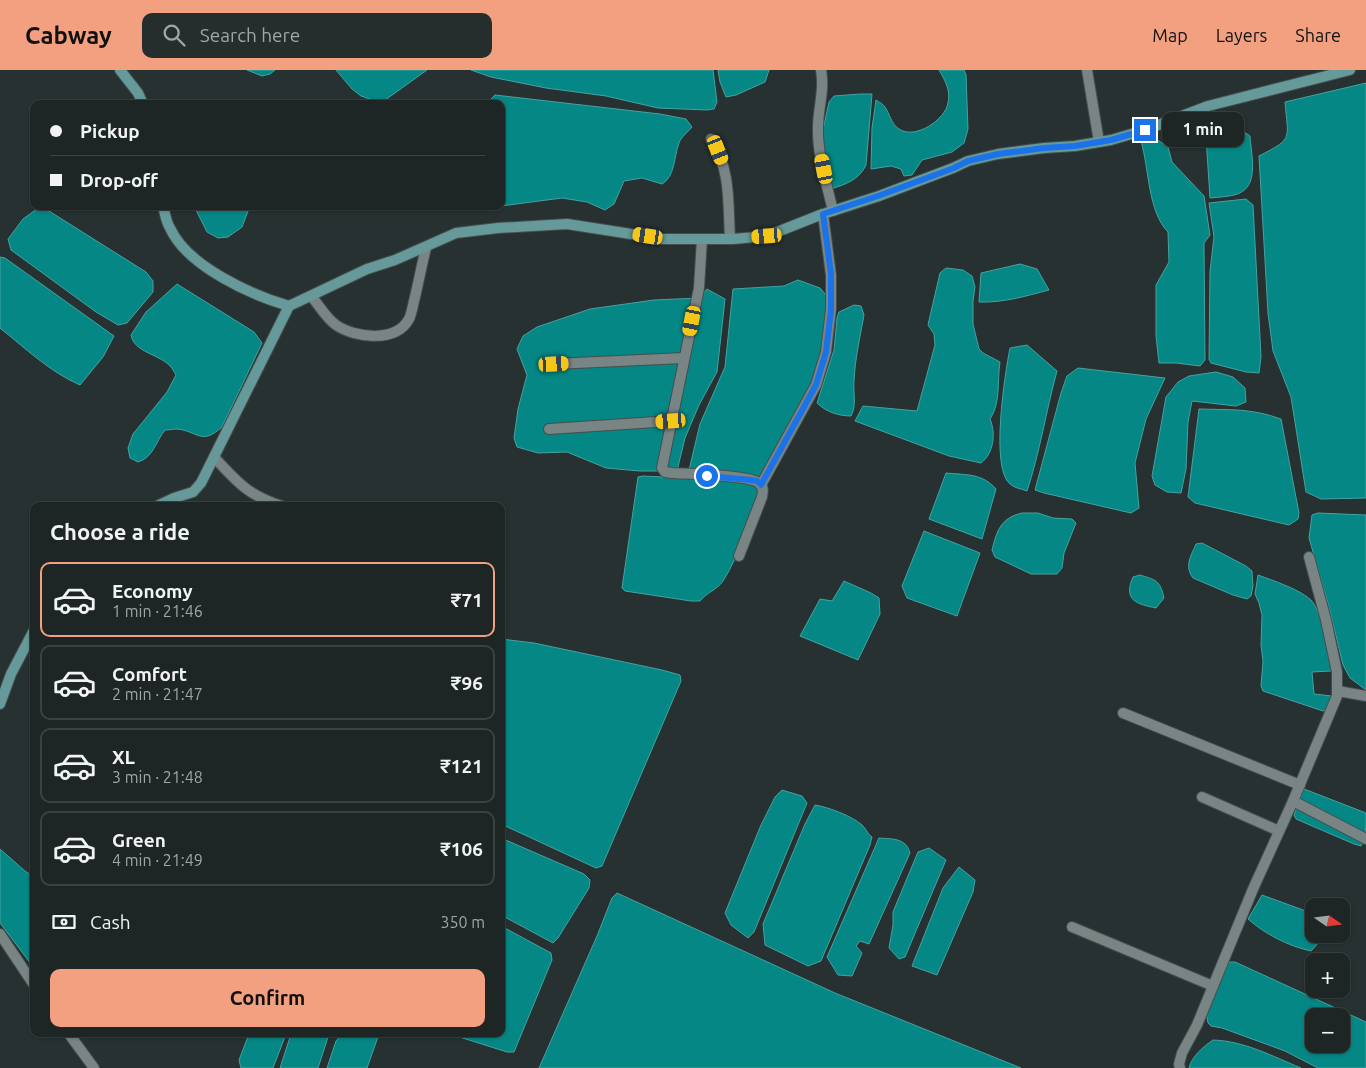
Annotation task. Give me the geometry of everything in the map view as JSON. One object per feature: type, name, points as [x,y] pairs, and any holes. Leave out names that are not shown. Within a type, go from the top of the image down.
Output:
[{"type":"main road","points":[[120,70],[141,100]]},
{"type":"main road","points":[[166,502],[193,492],[201,483],[289,306],[367,269],[426,248],[456,234],[498,228],[567,224],[663,239],[730,239],[767,236],[823,214],[954,168],[968,161],[1007,153],[1099,142],[1145,130],[1208,106],[1350,70]]},
{"type":"main road","points":[[164,210],[170,229],[185,250],[201,264],[218,276],[259,295],[289,306]]},
{"type":"main road","points":[[0,704],[11,674],[30,638]]},
{"type":"street","points":[[821,70],[823,92],[818,140],[833,211]]},
{"type":"street","points":[[1087,70],[1099,142]]},
{"type":"street","points":[[711,139],[724,164],[730,239]]},
{"type":"street","points":[[761,485],[816,385],[826,352],[831,310],[831,274],[823,214]]},
{"type":"street","points":[[702,239],[698,288],[662,468],[665,472],[742,478],[757,481],[761,485],[763,490],[762,497],[739,556]]},
{"type":"street","points":[[311,296],[334,324],[352,334],[365,336],[388,335],[400,328],[410,318],[426,248]]},
{"type":"street","points":[[554,364],[684,358]]},
{"type":"street","points":[[550,429],[671,421]]},
{"type":"street","points":[[214,457],[240,485],[250,493],[268,502]]},
{"type":"street","points":[[1180,1068],[1179,1064],[1182,1053],[1197,1024],[1337,696],[1337,672],[1326,620],[1309,557]]},
{"type":"street","points":[[1338,691],[1366,696]]},
{"type":"street","points":[[1124,713],[1300,785]]},
{"type":"street","points":[[1202,796],[1279,831]]},
{"type":"street","points":[[1293,801],[1366,839]]},
{"type":"street","points":[[1072,927],[1213,986]]},
{"type":"street","points":[[0,934],[30,979]]},
{"type":"street","points":[[71,1037],[94,1068]]},
{"type":"water","points":[[247,70],[275,70],[270,74],[262,76]]},
{"type":"water","points":[[336,70],[427,70],[385,100],[372,100],[361,96],[352,89]]},
{"type":"water","points":[[471,70],[713,70],[717,102],[714,109],[707,110],[658,108],[606,96],[546,88],[491,77]]},
{"type":"water","points":[[718,70],[769,70],[765,82],[736,95],[726,97]]},
{"type":"water","points":[[939,70],[964,70],[966,75],[968,129],[964,143],[952,152],[922,160],[912,175],[904,176],[901,169],[891,166],[871,169],[872,128],[876,100],[884,106],[899,129],[906,132],[921,130],[941,116],[948,103],[948,90]]},
{"type":"water","points":[[1366,83],[1366,498],[1321,499],[1306,492],[1291,397],[1273,351],[1268,313],[1259,156],[1278,145],[1286,136],[1285,102]]},
{"type":"water","points":[[872,94],[866,165],[856,178],[831,189],[824,156],[822,134],[829,102],[834,96]]},
{"type":"water","points":[[495,95],[660,114],[686,119],[692,127],[680,141],[672,171],[666,181],[662,184],[642,178],[624,181],[614,204],[605,210],[587,202],[562,198],[505,205],[505,100],[490,100]]},
{"type":"water","points":[[1244,132],[1250,136],[1252,161],[1251,179],[1248,186],[1242,192],[1234,195],[1210,198],[1206,137],[1220,133]]},
{"type":"water","points":[[1150,135],[1168,147],[1172,162],[1204,196],[1210,235],[1204,243],[1205,360],[1200,366],[1159,363],[1156,336],[1156,285],[1169,262],[1168,232],[1156,213],[1141,141]]},
{"type":"water","points":[[1246,199],[1253,205],[1261,357],[1259,373],[1246,372],[1211,363],[1209,359],[1210,271],[1214,237],[1209,203]]},
{"type":"water","points":[[35,210],[47,210],[146,272],[153,281],[153,292],[127,323],[118,325],[96,312],[11,250],[8,239],[23,219]]},
{"type":"water","points":[[196,210],[248,210],[242,227],[228,237],[218,238],[207,232]]},
{"type":"water","points":[[0,257],[5,258],[114,336],[103,357],[80,385],[48,367],[0,328]]},
{"type":"water","points":[[1020,264],[1037,269],[1049,290],[1006,300],[979,302],[981,273]]},
{"type":"water","points":[[946,268],[963,270],[972,276],[975,287],[973,324],[979,349],[1000,362],[996,406],[990,419],[993,430],[993,442],[989,454],[981,463],[949,456],[855,421],[863,406],[917,411],[935,345],[934,334],[928,325],[940,273]]},
{"type":"water","points":[[798,280],[820,288],[829,299],[817,381],[761,479],[689,470],[700,424],[725,367],[733,289],[784,286]]},
{"type":"water","points":[[177,284],[254,332],[262,343],[222,427],[215,433],[204,437],[184,430],[165,430],[151,453],[138,462],[130,458],[128,448],[133,434],[167,392],[176,375],[164,361],[141,349],[133,341],[131,335],[146,312]]},
{"type":"water","points":[[707,289],[725,299],[717,372],[699,405],[685,438],[677,471],[640,471],[606,468],[567,452],[538,453],[517,447],[514,438],[518,409],[527,375],[517,349],[523,336],[537,327],[590,309],[654,300],[699,298]]},
{"type":"water","points":[[854,305],[861,306],[864,315],[855,364],[854,408],[851,416],[846,416],[829,411],[817,403],[834,350],[839,312]]},
{"type":"water","points":[[1027,345],[1057,371],[1027,491],[1010,484],[1004,475],[1000,441],[1005,378],[1010,348]]},
{"type":"water","points":[[1078,368],[1165,378],[1146,419],[1135,463],[1139,508],[1131,513],[1035,490],[1061,393],[1067,376]]},
{"type":"water","points":[[1216,372],[1233,377],[1245,388],[1246,402],[1236,406],[1192,401],[1188,422],[1186,469],[1181,493],[1167,492],[1155,485],[1152,476],[1166,397],[1178,382],[1189,376]]},
{"type":"water","points":[[1199,409],[1250,411],[1281,419],[1299,513],[1298,519],[1289,525],[1195,503],[1188,497]]},
{"type":"water","points":[[946,473],[979,477],[996,489],[982,539],[929,519]]},
{"type":"water","points":[[638,477],[745,481],[760,488],[740,547],[729,570],[721,584],[700,601],[625,591],[622,588]]},
{"type":"water","points":[[1022,513],[1038,513],[1053,518],[1072,519],[1076,523],[1064,553],[1062,568],[1057,574],[1031,574],[995,557],[992,550],[1001,526],[1009,518]]},
{"type":"water","points":[[1318,513],[1366,515],[1366,690],[1350,678],[1343,665],[1309,538],[1312,515]]},
{"type":"water","points":[[924,531],[980,553],[957,616],[907,598],[902,586]]},
{"type":"water","points":[[1202,543],[1252,571],[1253,586],[1251,596],[1247,599],[1233,595],[1193,578],[1189,569],[1190,557],[1196,544]]},
{"type":"water","points":[[1140,575],[1154,580],[1161,588],[1164,598],[1156,608],[1143,605],[1133,600],[1131,596],[1130,585],[1133,577]]},
{"type":"water","points":[[1258,575],[1300,592],[1311,600],[1315,606],[1325,634],[1331,671],[1312,672],[1314,694],[1332,696],[1329,709],[1323,711],[1263,691],[1261,686],[1263,661],[1261,645],[1262,615],[1255,594]]},
{"type":"water","points":[[844,581],[879,598],[880,614],[858,660],[800,636],[820,599],[832,601]]},
{"type":"water","points":[[505,639],[534,643],[680,675],[681,681],[602,866],[596,868],[505,826]]},
{"type":"water","points":[[1304,789],[1366,813],[1365,835],[1361,846],[1296,819],[1294,815]]},
{"type":"water","points":[[782,790],[802,796],[807,803],[754,932],[748,938],[731,925],[725,913],[761,825],[775,797]]},
{"type":"water","points":[[815,805],[852,818],[863,826],[872,837],[821,961],[808,966],[765,945],[763,924],[805,824]]},
{"type":"water","points":[[879,838],[898,840],[905,844],[910,853],[869,944],[860,941],[856,946],[862,953],[852,976],[838,975],[827,957]]},
{"type":"water","points":[[505,840],[584,874],[590,880],[589,888],[553,943],[505,917]]},
{"type":"water","points":[[929,848],[946,860],[905,957],[899,959],[889,948],[893,912],[918,852]]},
{"type":"water","points":[[0,849],[30,874],[30,963],[0,923]]},
{"type":"water","points":[[959,867],[975,880],[973,892],[937,975],[912,966],[943,888]]},
{"type":"water","points":[[617,893],[835,993],[1021,1068],[539,1068],[612,898]]},
{"type":"water","points":[[1262,895],[1305,911],[1305,943],[1318,943],[1311,951],[1294,946],[1277,939],[1248,919]]},
{"type":"water","points":[[505,928],[551,953],[552,960],[514,1052],[507,1052],[460,1037],[505,1037]]},
{"type":"water","points":[[1229,962],[1235,962],[1305,994],[1305,998],[1314,998],[1335,1008],[1305,1008],[1305,1053],[1350,1053],[1350,1015],[1366,1022],[1366,1068],[1318,1068],[1285,1051],[1222,1028],[1211,1026],[1208,1023],[1206,1012]]},
{"type":"water","points":[[248,1037],[285,1037],[273,1068],[241,1068],[239,1060]]},
{"type":"water","points":[[290,1037],[328,1037],[318,1068],[280,1068]]},
{"type":"water","points":[[339,1037],[378,1037],[367,1068],[327,1068],[336,1041]]},
{"type":"water","points":[[1213,1040],[1247,1046],[1301,1068],[1189,1068],[1195,1056]]},
{"type":"route","points":[[707,476],[742,478],[757,481],[761,485],[820,376],[826,352],[831,310],[831,274],[823,214],[878,196],[968,161],[998,154],[1075,146],[1111,140],[1145,130]]}]
